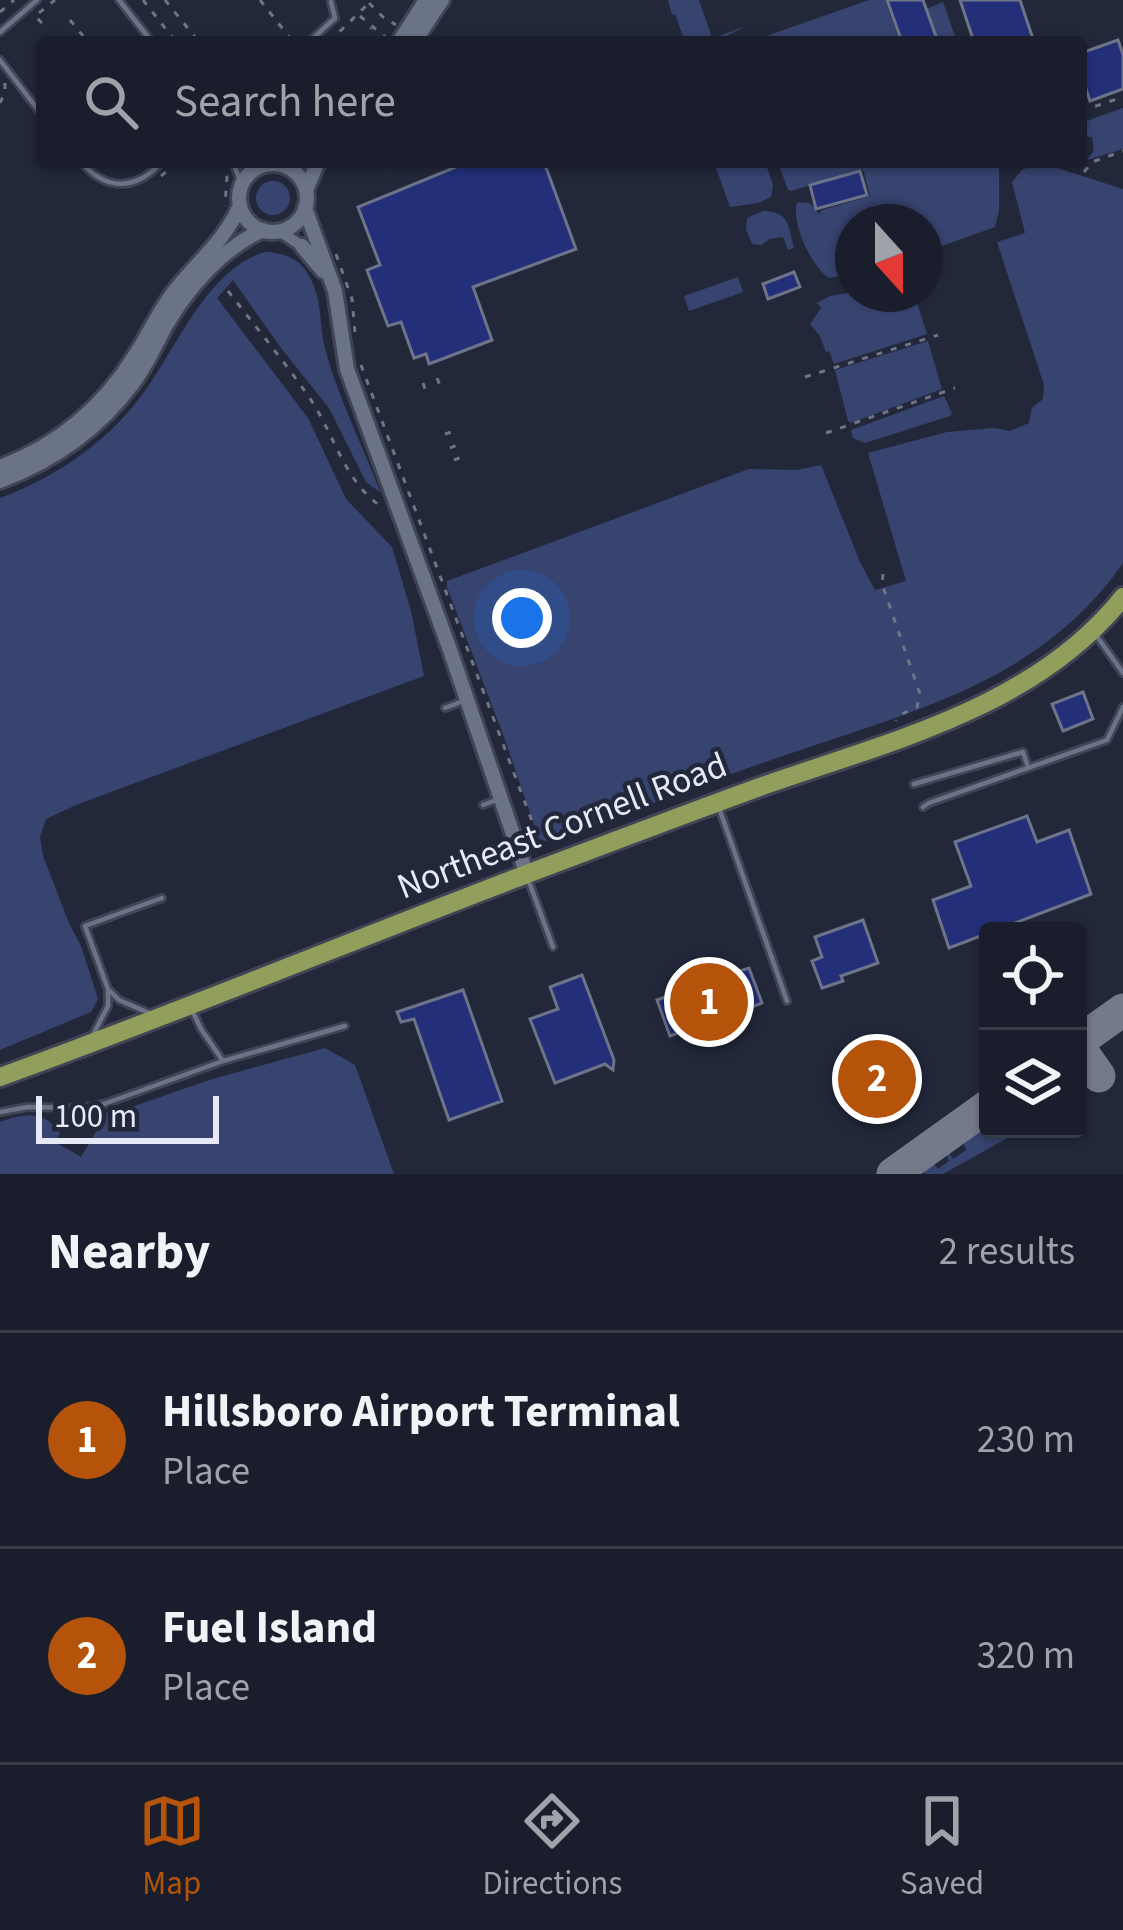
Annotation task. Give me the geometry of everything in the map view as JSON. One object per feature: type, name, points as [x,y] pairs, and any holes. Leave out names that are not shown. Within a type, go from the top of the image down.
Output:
[{"type":"highway","name":"Northeast Cornell Road","points":[[0,1077],[527,874],[966,713],[1039,674],[1093,630],[1123,597]]},
{"type":"street","points":[[396,36],[426,0]]},
{"type":"street","points":[[417,36],[442,0]]},
{"type":"street","points":[[0,467],[46,446],[103,398],[134,358],[169,299],[228,230],[242,186],[250,172],[261,168]]},
{"type":"street","points":[[285,168],[296,174],[306,190]]},
{"type":"street","points":[[315,168],[305,208],[338,305],[346,369],[527,874]]},
{"type":"street","points":[[232,207],[249,221],[302,246],[330,280]]},
{"type":"street","points":[[0,481],[51,458],[100,420],[135,381],[190,290],[239,243],[295,224],[305,208]]},
{"type":"lane","points":[[0,32],[38,0]]},
{"type":"lane","points":[[119,0],[147,36]]},
{"type":"lane","points":[[316,36],[335,18],[332,2]]},
{"type":"lane","points":[[0,60],[36,107]]},
{"type":"lane","points":[[87,168],[116,184],[143,180],[156,168]]},
{"type":"lane","points":[[235,168],[242,186]]},
{"type":"lane","points":[[1093,630],[1123,673]]},
{"type":"lane","points":[[446,708],[466,700]]},
{"type":"lane","points":[[923,807],[1107,740],[1123,707]]},
{"type":"lane","points":[[914,784],[1022,752],[1028,767]]},
{"type":"lane","points":[[483,805],[499,799]]},
{"type":"lane","points":[[717,803],[787,1001]]},
{"type":"lane","points":[[527,874],[553,947]]},
{"type":"lane","points":[[87,1046],[104,1016],[108,989],[85,926],[162,898]]},
{"type":"lane","points":[[108,989],[130,1006],[161,1018]]},
{"type":"lane","points":[[191,1007],[223,1061]]},
{"type":"lane","points":[[0,1112],[94,1107],[223,1061],[345,1026]]},
{"type":"path","points":[[0,12],[14,0]]},
{"type":"path","points":[[42,23],[35,16],[55,0],[61,8]]},
{"type":"path","points":[[143,0],[171,36]]},
{"type":"path","points":[[148,6],[155,0]]},
{"type":"path","points":[[166,0],[194,36]]},
{"type":"path","points":[[260,0],[288,36]]},
{"type":"path","points":[[335,36],[369,2],[396,36]]},
{"type":"path","points":[[358,14],[396,36]]},
{"type":"path","points":[[70,20],[83,36]]},
{"type":"path","points":[[366,36],[372,26]]},
{"type":"path","points":[[0,103],[5,79]]},
{"type":"path","points":[[1087,109],[1123,97]]},
{"type":"path","points":[[1084,172],[1092,162],[1123,152]]},
{"type":"path","points":[[223,168],[232,207]]},
{"type":"path","points":[[228,291],[310,398],[363,491],[376,504],[400,515]]},
{"type":"path","points":[[805,377],[938,334]]},
{"type":"path","points":[[437,378],[440,388]]},
{"type":"path","points":[[423,383],[428,394]]},
{"type":"path","points":[[826,433],[955,388]]},
{"type":"path","points":[[381,421],[539,840]]},
{"type":"path","points":[[445,434],[455,431]]},
{"type":"path","points":[[450,448],[459,444]]},
{"type":"path","points":[[454,460],[464,457]]},
{"type":"path","points":[[883,574],[882,584],[920,694],[916,707],[896,721]]},
{"type":"shaded area","points":[[668,0],[699,0],[711,36],[683,36]]},
{"type":"shaded area","points":[[869,0],[885,0],[898,36],[766,36]]},
{"type":"shaded area","points":[[943,2],[955,36],[936,36],[926,9]]},
{"type":"shaded area","points":[[1123,108],[1123,149],[1087,160],[1094,150],[1092,137],[1087,137],[1087,121]]},
{"type":"shaded area","points":[[716,168],[767,168],[771,197],[730,207]]},
{"type":"shaded area","points":[[780,168],[999,168],[995,227],[943,246],[943,204],[843,204],[870,196],[863,169],[791,191]]},
{"type":"shaded area","points":[[1057,168],[1123,189],[1123,563],[1090,604],[1053,637],[972,687],[571,835],[539,839],[447,581],[749,469],[797,470],[821,465],[875,590],[906,581],[868,453],[947,432],[1010,431],[1029,423],[1032,408],[1043,399],[1044,385],[997,242],[1025,233],[1012,182],[1023,169]]},
{"type":"shaded area","points":[[273,181],[285,186],[290,198],[285,210],[273,215],[261,210],[256,198],[261,186]]},
{"type":"shaded area","points":[[797,202],[810,203],[819,214],[835,206],[835,277],[829,278],[804,243]]},
{"type":"shaded area","points":[[763,211],[783,217],[794,248],[788,250],[783,237],[752,244],[747,218]]},
{"type":"shaded area","points":[[265,252],[293,259],[312,281],[331,369],[381,493],[366,482],[329,408],[233,280],[217,298],[308,418],[346,499],[392,547],[424,676],[46,819],[40,837],[43,856],[98,999],[91,1012],[0,1050],[0,498],[57,471],[106,434],[149,385],[207,296],[243,262]]},
{"type":"shaded area","points":[[738,277],[743,292],[689,311],[684,296]]},
{"type":"shaded area","points":[[835,295],[835,312],[920,312],[927,334],[834,364],[810,324],[821,308],[817,303]]},
{"type":"shaded area","points":[[928,341],[942,389],[848,421],[835,370]]},
{"type":"shaded area","points":[[944,396],[950,416],[865,443],[853,438],[851,430]]},
{"type":"shaded area","points":[[325,1048],[355,1065],[394,1174],[0,1174],[0,1122],[26,1115],[41,1117],[60,1133],[55,1142],[81,1157],[96,1132],[76,1119],[126,1109]]},
{"type":"shaded area","points":[[979,1130],[979,1138],[1008,1138],[943,1174],[925,1174],[923,1170],[933,1163],[938,1169],[949,1161],[949,1152],[953,1159],[966,1150],[963,1142]]},
{"type":"building","points":[[887,0],[923,0],[936,36],[900,36]]},
{"type":"building","points":[[960,0],[1020,0],[1032,36],[972,36]]},
{"type":"building","points":[[1118,40],[1123,89],[1090,101],[1087,51]]},
{"type":"building","points":[[453,168],[546,168],[576,249],[473,287],[492,340],[429,364],[426,354],[414,358],[401,322],[388,326],[367,270],[380,265],[358,207]]},
{"type":"building","points":[[860,171],[867,195],[816,209],[810,185]]},
{"type":"building","points":[[794,272],[800,287],[768,299],[763,284]]},
{"type":"building","points":[[1083,692],[1093,719],[1063,731],[1052,704]]},
{"type":"building","points":[[1027,816],[1037,842],[1069,830],[1091,894],[1017,922],[979,922],[979,937],[949,948],[933,900],[971,886],[955,842]]},
{"type":"building","points":[[863,920],[878,963],[822,988],[812,961],[822,957],[815,937]]},
{"type":"building","points":[[749,968],[762,1003],[670,1036],[657,1000],[725,971],[727,975]]},
{"type":"building","points":[[582,975],[614,1060],[613,1070],[605,1064],[555,1083],[530,1019],[558,1009],[550,987]]},
{"type":"building","points":[[463,990],[502,1101],[449,1120],[414,1019],[401,1022],[397,1012]]},
{"type":"building","points":[[877,1055],[895,1062],[902,1080],[895,1098],[877,1105],[859,1098],[852,1080],[859,1062]]},
{"type":"taxiway","points":[[1087,1036],[1123,1010]]},
{"type":"taxiway","points":[[1087,1059],[1099,1076]]},
{"type":"taxiway","points":[[893,1174],[979,1112]]},
{"type":"place","name":"Hillsboro Airport Terminal","points":[[709,1002]]},
{"type":"place","name":"Fuel Island","points":[[877,1079]]}]
